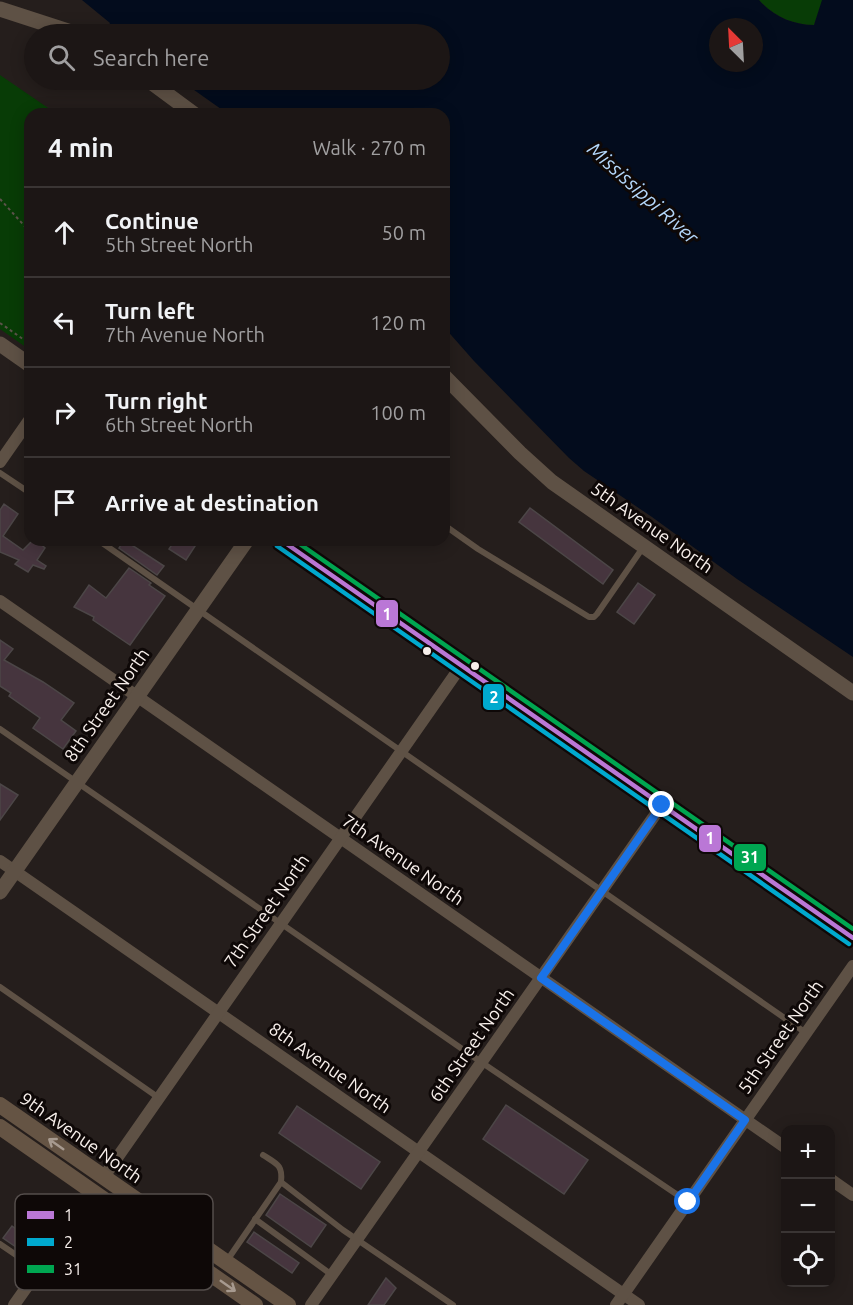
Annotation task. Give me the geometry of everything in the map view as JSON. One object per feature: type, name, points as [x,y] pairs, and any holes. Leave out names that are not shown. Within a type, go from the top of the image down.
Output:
[{"type":"main road","name":"9th Avenue North","points":[[0,1105],[126,1194]]},
{"type":"main road","name":"9th Avenue North","points":[[0,1127],[97,1194]]},
{"type":"main road","name":"9th Avenue North","points":[[213,1253],[288,1305]]},
{"type":"main road","name":"9th Avenue North","points":[[213,1276],[255,1305]]},
{"type":"street","points":[[0,9],[46,24]]},
{"type":"street","points":[[162,90],[186,108]]},
{"type":"street","points":[[0,344],[24,361]]},
{"type":"street","name":"5th Avenue North","points":[[450,382],[496,430],[552,482],[853,693]]},
{"type":"street","points":[[0,462],[24,427]]},
{"type":"street","name":"8th Street North","points":[[0,892],[243,546]]},
{"type":"street","points":[[290,546],[853,938]]},
{"type":"street","name":"7th Avenue North","points":[[0,601],[781,1145]]},
{"type":"street","name":"7th Street North","points":[[103,1178],[461,666]]},
{"type":"street","name":"6th Street North","points":[[311,1305],[662,805]]},
{"type":"street","name":"8th Avenue North","points":[[0,861],[639,1305]]},
{"type":"street","name":"5th Street North","points":[[616,1305],[853,966]]},
{"type":"street","points":[[835,1182],[853,1195]]},
{"type":"street","points":[[14,1305],[24,1290]]},
{"type":"lane","points":[[0,472],[24,489]]},
{"type":"lane","points":[[450,529],[589,617],[597,614],[644,546]]},
{"type":"lane","points":[[107,546],[806,1033]]},
{"type":"lane","points":[[0,729],[688,1202]]},
{"type":"lane","points":[[0,987],[159,1098]]},
{"type":"lane","points":[[226,1262],[281,1182],[282,1172],[279,1166],[263,1155]]},
{"type":"lane","points":[[281,1182],[357,1240],[453,1305]]},
{"type":"lane","points":[[255,1219],[332,1275]]},
{"type":"lane","points":[[0,1244],[15,1254]]},
{"type":"path","points":[[0,199],[24,225]]},
{"type":"path","points":[[0,323],[24,340]]},
{"type":"green space","points":[[759,0],[822,0],[822,2],[814,25],[784,18],[771,11]]},
{"type":"green space","points":[[0,75],[48,108],[24,108],[24,346],[0,329]]},
{"type":"water","name":"Mississippi River","points":[[82,0],[759,0],[771,11],[784,18],[814,25],[822,0],[853,0],[853,657],[737,579],[584,471],[474,361],[450,334],[450,108],[220,108],[194,90],[450,90],[450,24],[110,24]]},
{"type":"building","points":[[4,504],[18,514],[3,536],[23,550],[27,546],[45,548],[37,560],[46,566],[44,569],[33,565],[28,572],[15,564],[19,560],[0,552],[0,510]]},
{"type":"building","points":[[530,508],[613,570],[603,584],[519,522]]},
{"type":"building","points":[[120,546],[133,546],[164,566],[157,575],[119,548]]},
{"type":"building","points":[[171,546],[195,546],[186,560],[169,549]]},
{"type":"building","points":[[129,568],[165,596],[130,645],[93,620],[94,617],[74,607],[89,585],[106,598]]},
{"type":"building","points":[[638,583],[655,595],[634,624],[617,612]]},
{"type":"building","points":[[0,640],[13,649],[4,660],[74,703],[61,720],[76,731],[63,749],[33,728],[40,718],[9,696],[11,693],[0,686]]},
{"type":"building","points":[[0,784],[18,795],[0,820]]},
{"type":"building","points":[[506,1105],[588,1160],[564,1194],[483,1139]]},
{"type":"building","points":[[297,1106],[380,1162],[361,1189],[279,1133]]},
{"type":"building","points":[[280,1194],[326,1225],[311,1247],[266,1215]]},
{"type":"building","points":[[12,1226],[15,1228],[15,1246],[3,1238]]},
{"type":"building","points":[[254,1232],[299,1263],[292,1273],[247,1242]]},
{"type":"building","points":[[386,1278],[396,1288],[384,1305],[368,1305]]},
{"type":"transit line","name":"2","points":[[277,546],[849,944]]},
{"type":"transit line","name":"1","points":[[290,546],[853,938]]},
{"type":"transit line","name":"31","points":[[303,546],[853,929]]},
{"type":"route","points":[[662,805],[541,978],[745,1120],[688,1202]]}]
